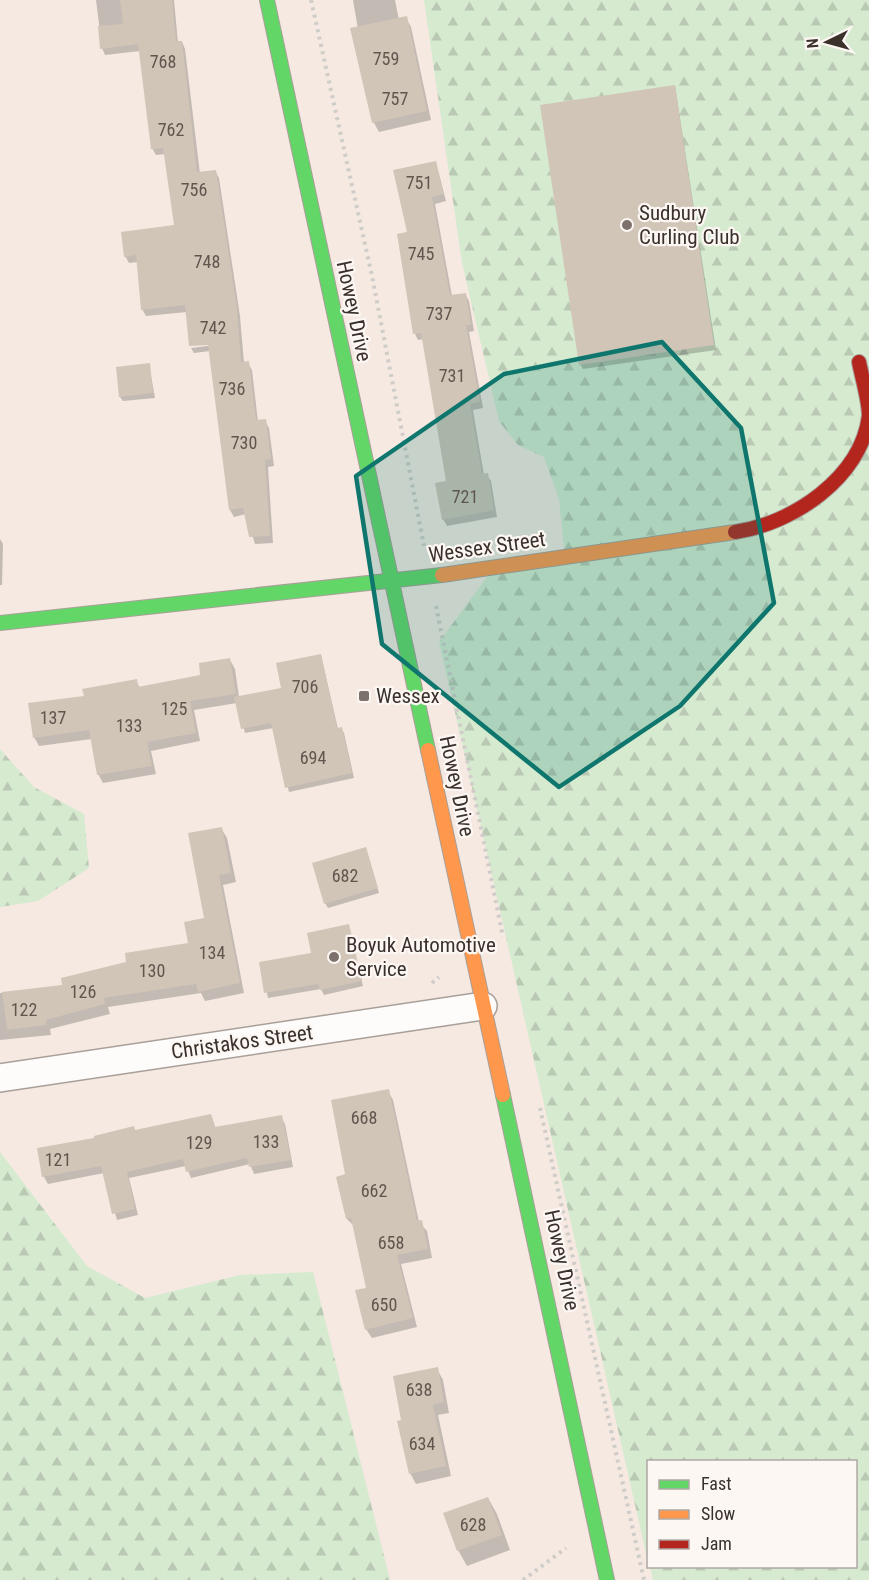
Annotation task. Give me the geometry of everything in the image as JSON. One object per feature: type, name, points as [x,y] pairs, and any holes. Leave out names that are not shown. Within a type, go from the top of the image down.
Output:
[{"type":"main road","name":"Howey Drive","points":[[267,0],[483,1006],[543,1270],[608,1580]]},
{"type":"main road","name":"Wessex Street","points":[[0,623],[430,577],[759,529],[803,509],[830,485],[858,451],[869,415],[859,362]]},
{"type":"street","name":"Christakos Street","points":[[0,1078],[483,1006]]},
{"type":"path","points":[[311,0],[372,276],[430,577],[505,942]]},
{"type":"path","points":[[540,1105],[644,1580]]},
{"type":"path","points":[[523,1580],[566,1548]]},
{"type":"highlighted area","points":[[662,342],[741,428],[774,603],[680,706],[559,787],[382,644],[356,476],[504,374]]},
{"type":"green space","points":[[424,0],[869,0],[869,1580],[653,1580],[650,1568],[857,1568],[857,1460],[647,1460],[647,1558],[439,642],[493,569],[565,558],[559,499],[544,457],[518,445],[499,421],[462,263]]},
{"type":"green space","points":[[0,749],[34,787],[84,814],[89,868],[38,901],[0,907]]},
{"type":"green space","points":[[0,1152],[87,1266],[145,1298],[240,1275],[313,1272],[390,1580],[0,1580]]},
{"type":"building","points":[[120,0],[172,0],[176,41],[182,41],[197,172],[216,170],[237,308],[241,362],[249,361],[256,420],[266,419],[271,459],[265,460],[270,536],[249,537],[243,508],[229,510],[208,345],[189,346],[185,305],[141,310],[136,255],[124,257],[121,232],[174,225],[163,148],[151,149],[138,44],[100,49],[98,26],[123,24]]},
{"type":"building","points":[[407,16],[427,111],[372,123],[350,28]]},
{"type":"building","name":"Sudbury Curling Club","points":[[675,85],[714,345],[579,365],[540,105]]},
{"type":"building","points":[[436,161],[444,194],[432,197],[450,295],[466,293],[471,325],[466,325],[480,402],[470,404],[482,474],[488,473],[494,510],[442,520],[435,483],[446,481],[421,333],[413,334],[397,234],[407,232],[393,170]]},
{"type":"building","points":[[150,363],[153,393],[119,397],[116,367]]},
{"type":"building","points":[[321,654],[337,728],[342,727],[352,773],[285,788],[271,723],[241,729],[234,697],[281,688],[276,663]]},
{"type":"building","points":[[230,658],[236,694],[190,701],[196,733],[147,742],[152,766],[97,775],[89,730],[33,738],[28,703],[84,696],[82,689],[137,679],[138,687],[200,675],[199,663]]},
{"type":"building","points":[[222,827],[231,873],[219,875],[240,983],[198,992],[196,984],[104,998],[105,1004],[46,1020],[46,1025],[7,1030],[2,992],[62,985],[61,978],[126,962],[125,953],[188,943],[184,922],[204,918],[188,833]]},
{"type":"building","points":[[366,847],[378,888],[324,904],[312,863]]},
{"type":"building","points":[[349,924],[362,981],[320,990],[318,984],[264,993],[259,962],[311,953],[307,933]]},
{"type":"building","points":[[389,1089],[417,1221],[422,1220],[428,1249],[397,1255],[413,1318],[365,1330],[355,1290],[366,1288],[351,1218],[346,1219],[336,1177],[345,1174],[331,1100]]},
{"type":"building","points":[[211,1114],[215,1127],[282,1115],[291,1160],[249,1167],[247,1158],[186,1172],[183,1159],[127,1172],[135,1209],[112,1214],[101,1166],[42,1177],[37,1148],[94,1138],[94,1136],[134,1126],[135,1130]]},
{"type":"building","points":[[438,1367],[444,1402],[433,1405],[446,1466],[409,1474],[397,1421],[401,1420],[393,1376]]},
{"type":"building","points":[[488,1497],[502,1535],[457,1551],[443,1513]]},
{"type":"traffic: fast","points":[[267,0],[428,750]]},
{"type":"traffic: fast","points":[[0,623],[442,575]]},
{"type":"traffic: fast","points":[[503,1095],[607,1580]]},
{"type":"traffic: slow","points":[[442,575],[735,532]]},
{"type":"traffic: slow","points":[[428,750],[503,1095]]},
{"type":"traffic: jam","points":[[735,532],[779,519],[800,508],[838,478],[853,459],[863,438],[869,416],[859,362]]},
{"type":"place","name":"Sudbury Curling Club","points":[[627,225]]},
{"type":"place","name":"Wessex","points":[[364,696]]},
{"type":"place","name":"Boyuk Automotive Service","points":[[334,957]]}]
